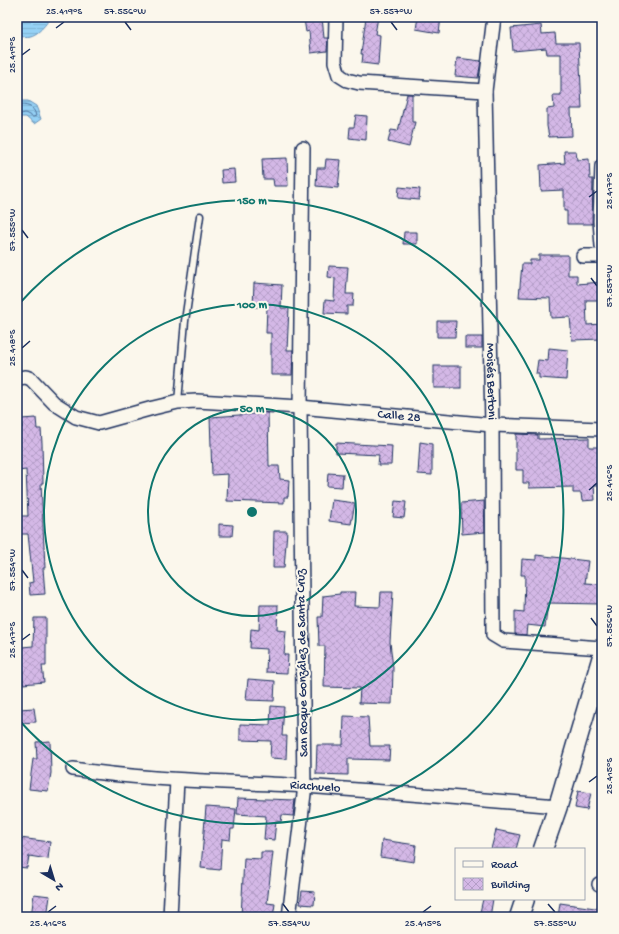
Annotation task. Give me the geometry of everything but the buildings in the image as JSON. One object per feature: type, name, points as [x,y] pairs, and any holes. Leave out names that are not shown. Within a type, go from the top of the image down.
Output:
[{"type":"main road","points":[[543,848],[558,806],[602,656]]},
{"type":"main road","points":[[519,917],[525,900]]},
{"type":"street","points":[[336,17],[335,62],[339,75],[347,80],[358,83],[485,91]]},
{"type":"street","name":"Moisés Bertoni","points":[[494,17],[485,91],[492,425],[493,634],[503,641],[602,648]]},
{"type":"street","name":"San Roque González de Santa Cruz","points":[[289,917],[304,786],[300,407],[303,148]]},
{"type":"street","points":[[602,166],[600,221],[602,246]]},
{"type":"street","points":[[584,256],[602,256]]},
{"type":"street","name":"Calle 28","points":[[17,378],[26,376],[31,379],[54,403],[76,417],[99,423],[178,402],[197,401],[300,407],[492,425],[602,429]]},
{"type":"street","name":"Riachuelo","points":[[73,769],[177,780],[304,786],[558,806]]},
{"type":"street","points":[[170,917],[177,780]]},
{"type":"lane","points":[[178,402],[185,321],[200,216]]},
{"type":"water","points":[[19,17],[51,17],[37,33],[28,37],[17,33],[17,19]]},
{"type":"water","points":[[17,101],[28,101],[36,106],[41,119],[34,124],[26,117],[20,117],[21,126],[17,126]]}]
